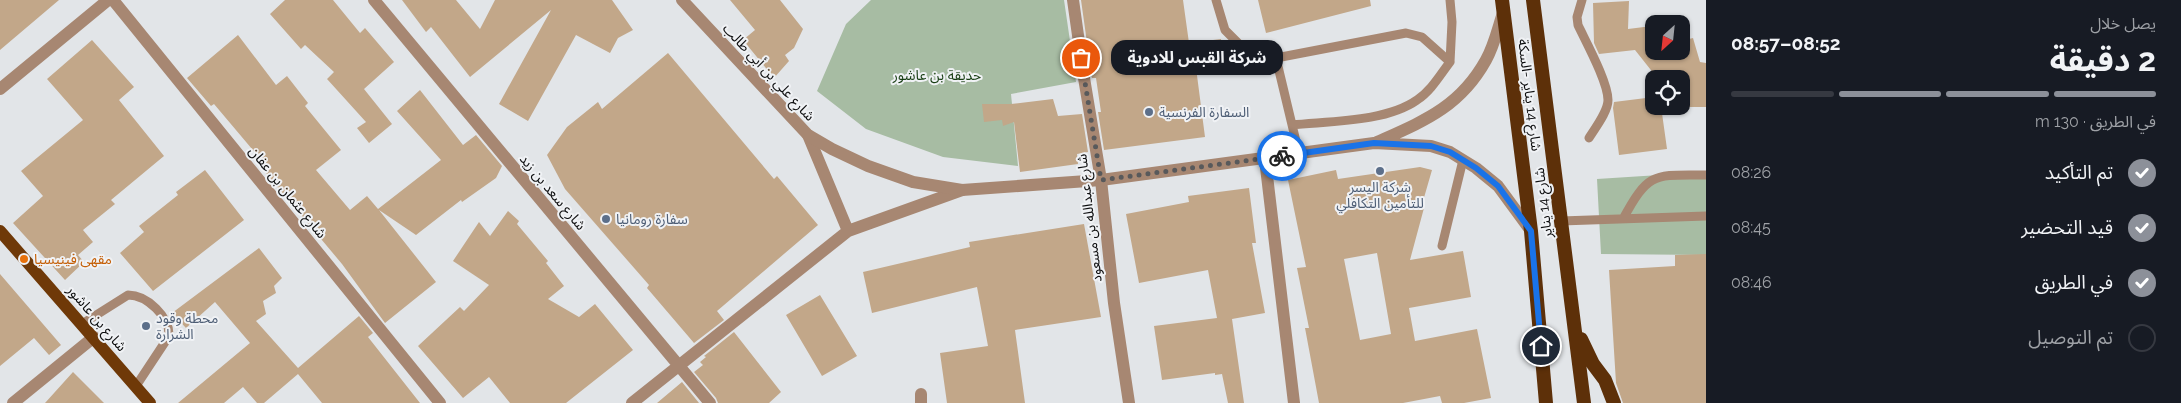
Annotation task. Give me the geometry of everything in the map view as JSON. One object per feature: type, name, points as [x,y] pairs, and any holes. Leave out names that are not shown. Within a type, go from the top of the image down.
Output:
[{"type":"highway","name":"شارع 14 يناير","points":[[1533,0],[1584,403]]},
{"type":"highway","name":"شارع 14 يناير -السكة","points":[[1502,6],[1531,231],[1546,403]]},
{"type":"highway","points":[[1576,329],[1593,364],[1605,380],[1614,403]]},
{"type":"main road","name":"شارع بن عاشور","points":[[0,230],[150,403]]},
{"type":"street","points":[[0,89],[108,0]]},
{"type":"street","name":"شارع عثمان بن عفان","points":[[113,0],[440,403]]},
{"type":"street","name":"شارع سعد بن زيد","points":[[374,0],[677,366],[710,403]]},
{"type":"street","name":"شارع علي بن أبي طالب","points":[[682,0],[808,135],[868,166],[913,182],[962,190],[1101,180],[1374,143],[1431,146],[1450,152],[1498,186],[1531,231]]},
{"type":"street","name":"شارع عبدالله بن مسعود","points":[[1074,0],[1084,78],[1101,180],[1114,303],[1129,403]]},
{"type":"street","name":"شارع علي بن أبي طالب","points":[[1374,143],[1426,120],[1446,108],[1460,96],[1472,83],[1487,59],[1502,6]]},
{"type":"street","points":[[808,135],[848,231]]},
{"type":"street","points":[[1265,159],[1294,403]]},
{"type":"street","points":[[632,403],[848,231],[962,190]]},
{"type":"street","points":[[13,403],[94,337]]},
{"type":"lane","points":[[1216,0],[1225,30],[1240,45],[1276,58],[1406,34],[1422,37],[1450,62]]},
{"type":"lane","points":[[1292,125],[1383,115],[1417,100],[1433,84],[1450,62],[1452,22],[1450,0]]},
{"type":"lane","points":[[1582,0],[1577,16],[1578,25],[1600,71],[1608,100],[1604,113],[1589,138]]},
{"type":"lane","points":[[1276,58],[1299,154]]},
{"type":"lane","points":[[1442,246],[1463,160]]},
{"type":"lane","points":[[1623,219],[1636,194],[1646,184],[1662,175],[1706,175]]},
{"type":"lane","points":[[1561,221],[1706,216]]},
{"type":"lane","points":[[82,324],[128,295],[143,297],[166,320],[170,327],[169,336],[136,386]]},
{"type":"green space","name":"حديقة بن عاشور","points":[[871,0],[1064,0],[1076,82],[1011,94],[1018,166],[943,157],[866,129],[817,91],[846,24]]},
{"type":"green space","points":[[1706,172],[1706,255],[1601,254],[1597,179]]},
{"type":"building","points":[[0,0],[59,0],[0,50]]},
{"type":"building","points":[[285,0],[333,0],[360,33],[365,28],[394,62],[364,89],[392,124],[369,143],[357,128],[366,122],[327,79],[334,72],[305,45],[301,49],[270,14]]},
{"type":"building","points":[[402,0],[456,0],[480,29],[495,0],[612,0],[633,30],[618,38],[610,53],[576,35],[528,121],[499,104],[551,10],[470,77],[431,27],[426,32]]},
{"type":"building","points":[[730,0],[780,0],[803,29],[794,48],[785,55],[789,61],[774,78],[743,40],[755,30]]},
{"type":"building","points":[[1081,0],[1183,0],[1189,43],[1221,39],[1223,57],[1195,60],[1205,137],[1104,150],[1098,112],[1101,112],[1096,78],[1092,78]]},
{"type":"building","points":[[1258,0],[1370,0],[1371,6],[1266,33]]},
{"type":"building","points":[[1629,1],[1628,29],[1645,27],[1645,60],[1690,60],[1690,39],[1693,38],[1700,62],[1706,63],[1706,107],[1690,107],[1690,70],[1651,70],[1635,50],[1599,54],[1594,43],[1593,3]]},
{"type":"building","points":[[238,35],[276,85],[287,76],[308,103],[305,106],[341,150],[316,170],[350,210],[367,196],[378,209],[441,160],[397,111],[420,90],[463,145],[476,135],[502,166],[496,178],[462,202],[461,200],[416,235],[379,210],[436,282],[385,323],[342,264],[265,172],[269,169],[214,104],[211,106],[187,78]]},
{"type":"building","points":[[92,40],[134,87],[119,100],[164,156],[111,200],[115,204],[83,230],[93,242],[78,255],[84,262],[65,280],[13,223],[43,196],[21,171],[83,120],[47,79]]},
{"type":"building","points":[[668,53],[774,179],[777,176],[818,225],[717,311],[724,320],[694,343],[647,288],[649,285],[565,189],[547,155],[567,127],[598,102],[602,109]]},
{"type":"building","points":[[1645,98],[1645,115],[1662,115],[1667,149],[1619,155],[1613,108],[1614,102]]},
{"type":"building","points":[[1053,99],[1058,116],[1082,114],[1088,152],[1077,154],[1078,164],[1020,172],[1014,122],[1003,126],[1002,120],[984,122],[982,104],[1011,104]]},
{"type":"building","points":[[1420,167],[1432,170],[1421,208],[1424,208],[1410,260],[1463,251],[1471,297],[1409,308],[1415,341],[1477,329],[1491,398],[1464,403],[1442,403],[1440,396],[1403,403],[1319,403],[1305,328],[1309,328],[1297,268],[1306,267],[1288,180],[1336,170],[1338,179]],"holes":[[[1377,253],[1391,334],[1360,340],[1344,259]]]},
{"type":"building","points":[[205,170],[244,220],[153,291],[120,253],[144,232],[139,226],[178,195],[176,192]]},
{"type":"building","points":[[1249,188],[1256,243],[1252,243],[1265,313],[1232,319],[1244,403],[1228,403],[1222,374],[1215,375],[1215,373],[1162,380],[1154,326],[1217,318],[1208,270],[1139,283],[1126,214],[1189,202],[1188,196]]},
{"type":"building","points":[[508,211],[519,221],[517,224],[548,261],[546,263],[564,286],[548,299],[579,317],[595,304],[633,350],[566,403],[510,403],[489,377],[463,398],[418,346],[460,307],[464,311],[489,285],[453,261],[479,222],[490,236]]},
{"type":"building","points":[[1084,224],[1101,317],[1015,330],[1025,403],[947,403],[940,353],[988,346],[977,287],[872,313],[863,272],[970,247],[969,242]]},
{"type":"building","points":[[259,248],[282,278],[274,286],[276,293],[263,301],[266,314],[256,321],[298,368],[359,316],[373,333],[368,337],[420,403],[322,403],[298,374],[264,403],[257,403],[243,387],[224,403],[178,403],[250,343],[215,302],[186,328],[172,313]]},
{"type":"building","points":[[1706,254],[1706,403],[1623,403],[1616,383],[1609,270],[1675,266],[1675,255]]},
{"type":"building","points":[[0,274],[61,345],[49,355],[34,338],[0,366]]},
{"type":"building","points":[[820,295],[857,356],[822,376],[786,315]]},
{"type":"building","points":[[734,332],[781,392],[769,403],[718,403],[694,372],[703,365],[700,362],[706,357],[704,356]]},
{"type":"building","points":[[73,372],[104,403],[45,403]]},
{"type":"building","points":[[682,382],[699,403],[657,403]]},
{"type":"way so far","points":[[1081,58],[1101,180],[1282,156]]},
{"type":"place","name":"شركة القبس للادوية","points":[[1081,58]]},
{"type":"place","name":"السفارة الفرنسية","points":[[1149,112]]},
{"type":"place","name":"شركة اليسر للتأمين التكافلي","points":[[1380,171]]},
{"type":"place","name":"سفارة رومانيا","points":[[606,219]]},
{"type":"place","name":"مقهى فينيسيا","points":[[24,259]]},
{"type":"place","name":"محطة وقود الشرارة","points":[[146,326]]},
{"type":"route","points":[[1282,156],[1374,143],[1431,146],[1450,152],[1476,168],[1498,186],[1531,231],[1541,346]]}]
